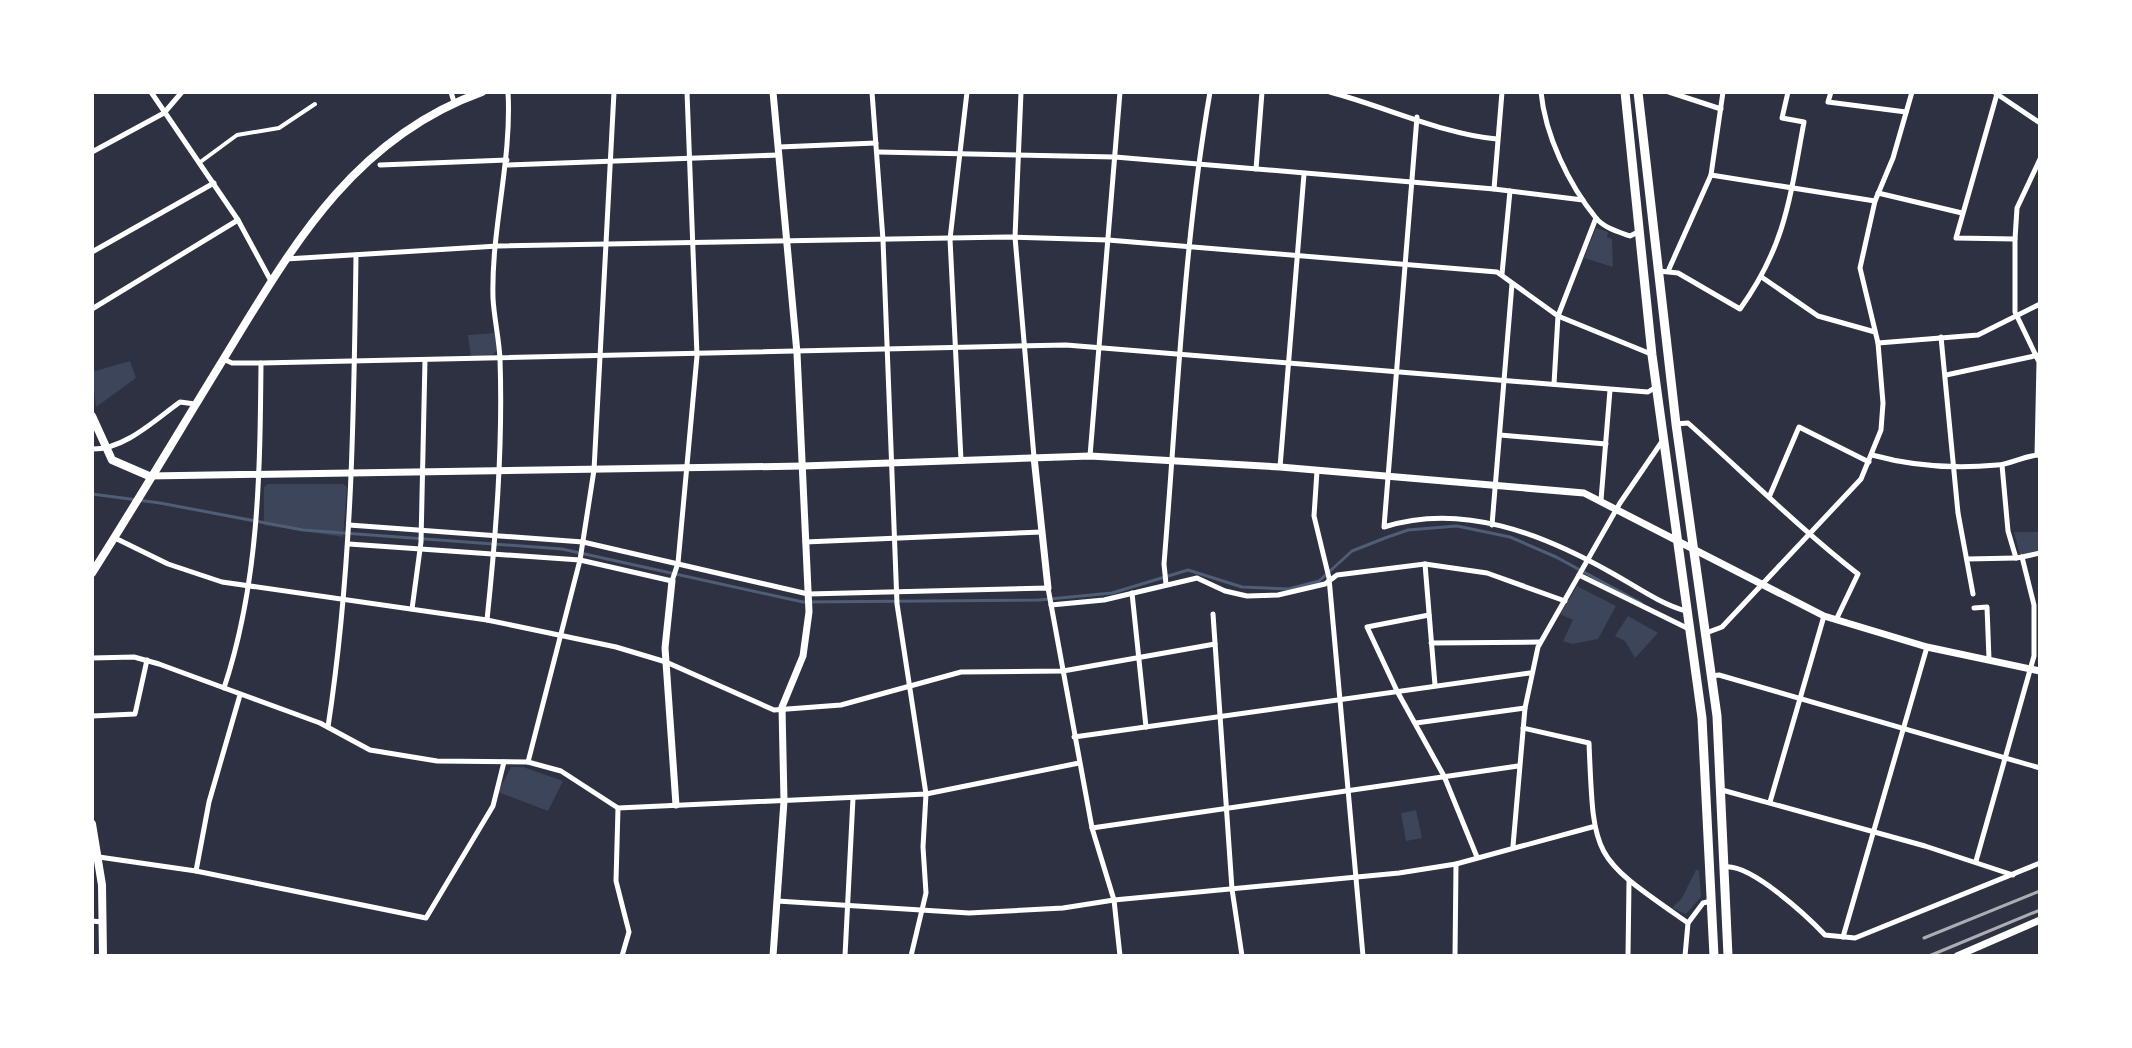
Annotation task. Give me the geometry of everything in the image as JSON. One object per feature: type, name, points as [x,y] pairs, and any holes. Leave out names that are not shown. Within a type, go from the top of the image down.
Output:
[{"type":"main road","points":[[92,573],[149,476],[309,224],[362,164],[403,131],[454,102],[482,92]]},
{"type":"main road","points":[[1625,92],[1652,355],[1705,745],[1714,956]]},
{"type":"main road","points":[[1638,92],[1676,424],[1711,676],[1722,790],[1728,956]]},
{"type":"main road","points":[[92,416],[106,450],[116,462],[149,476]]},
{"type":"main road","points":[[92,824],[103,956]]},
{"type":"street","points":[[151,92],[238,220],[271,281]]},
{"type":"street","points":[[92,143],[94,151],[164,113],[182,92]]},
{"type":"street","points":[[451,92],[454,102]]},
{"type":"street","points":[[487,620],[496,536],[498,471],[500,358],[493,297],[507,163],[508,92]]},
{"type":"street","points":[[528,762],[581,551],[594,470],[614,92]]},
{"type":"street","points":[[676,805],[666,662],[697,356],[687,92]]},
{"type":"street","points":[[773,92],[797,353],[808,598],[803,656],[782,707],[784,801],[773,956]]},
{"type":"street","points":[[872,92],[883,240],[897,604],[926,794],[924,910],[911,956]]},
{"type":"street","points":[[961,460],[950,239],[967,92]]},
{"type":"street","points":[[1021,92],[1021,157],[1015,237],[1042,532],[1074,737],[1092,828],[1114,900],[1120,956]]},
{"type":"street","points":[[1090,456],[1120,92]]},
{"type":"street","points":[[1166,582],[1164,571],[1197,165],[1210,92]]},
{"type":"street","points":[[1256,169],[1262,92]]},
{"type":"street","points":[[1330,92],[1356,95],[1466,137],[1497,139]]},
{"type":"street","points":[[1494,189],[1502,92]]},
{"type":"street","points":[[1541,92],[1551,132],[1583,200],[1596,218],[1630,236],[1639,231]]},
{"type":"street","points":[[1669,92],[1721,109]]},
{"type":"street","points":[[1669,269],[1711,175],[1723,92]]},
{"type":"street","points":[[1658,271],[1669,269],[1740,309],[1763,278],[1786,220],[1804,122],[1782,118],[1788,92]]},
{"type":"street","points":[[1831,92],[1828,102],[1883,106],[1906,112]]},
{"type":"street","points":[[1705,633],[1719,630],[1861,479],[1872,455],[1883,419],[1883,376],[1860,268],[1875,201],[1912,92]]},
{"type":"street","points":[[2015,239],[1956,238],[1999,94],[2040,123]]},
{"type":"street","points":[[199,163],[237,135],[279,128],[315,104]]},
{"type":"street","points":[[1417,117],[1384,527],[1409,519],[1457,516],[1558,543],[1689,612]]},
{"type":"street","points":[[380,165],[690,159],[876,143]]},
{"type":"street","points":[[877,152],[1115,157],[1494,189],[1583,200]]},
{"type":"street","points":[[1872,455],[1953,468],[2002,465],[2019,457],[2039,455],[2039,355],[2017,316],[2015,239],[2017,208],[2040,159]]},
{"type":"street","points":[[1280,467],[1304,174]]},
{"type":"street","points":[[1711,175],[1875,201]]},
{"type":"street","points":[[92,252],[214,183]]},
{"type":"street","points":[[1502,274],[1510,191]]},
{"type":"street","points":[[1878,193],[1962,213]]},
{"type":"street","points":[[1554,384],[1558,316],[1596,218]]},
{"type":"street","points":[[92,309],[238,220]]},
{"type":"street","points":[[286,259],[498,246],[1015,237],[1108,240],[1502,274],[1558,316],[1652,355]]},
{"type":"street","points":[[328,727],[346,600],[356,361],[356,255]]},
{"type":"street","points":[[1763,278],[1818,316],[1875,332]]},
{"type":"street","points":[[1492,525],[1512,284]]},
{"type":"street","points":[[1878,343],[1978,335],[2040,304]]},
{"type":"street","points":[[1941,337],[1953,468],[1973,594]]},
{"type":"street","points":[[223,359],[232,363],[261,363],[697,356],[1024,345],[1181,353],[1648,392],[1657,386]]},
{"type":"street","points":[[1946,375],[2039,355]]},
{"type":"street","points":[[412,609],[422,531],[425,360]]},
{"type":"street","points":[[224,688],[238,643],[258,519],[261,363]]},
{"type":"street","points":[[1601,500],[1610,389]]},
{"type":"street","points":[[92,449],[106,450],[180,402],[195,404]]},
{"type":"street","points":[[1676,424],[1688,423],[1770,495],[1807,534],[1858,574],[1836,620]]},
{"type":"street","points":[[1770,495],[1799,427],[1869,462]]},
{"type":"street","points":[[1500,435],[1606,444]]},
{"type":"street","points":[[1513,846],[1525,708],[1530,673],[1540,642],[1617,509],[1663,439]]},
{"type":"street","points":[[149,476],[803,466],[1090,456],[1280,467],[1584,493],[1824,616],[1927,647],[2036,670]]},
{"type":"street","points":[[1976,861],[2005,758],[2036,670],[2034,605],[2008,531],[2002,465]]},
{"type":"street","points":[[1317,471],[1314,516],[1330,579],[1338,700],[1363,956]]},
{"type":"street","points":[[349,529],[496,536],[677,565],[808,598],[897,592],[1050,598],[1132,593],[1166,582],[1197,578],[1211,586],[1261,596],[1297,592],[1337,575],[1425,564],[1487,573],[1565,601]]},
{"type":"street","points":[[805,542],[1042,532]]},
{"type":"street","points":[[115,538],[193,574],[562,633],[666,662],[774,710],[841,705],[910,689],[961,672],[1063,671],[1215,644]]},
{"type":"street","points":[[349,544],[581,551],[673,578]]},
{"type":"street","points":[[1967,559],[2040,553]]},
{"type":"street","points":[[1425,564],[1435,685]]},
{"type":"street","points":[[1580,572],[1682,628],[1691,629]]},
{"type":"street","points":[[1132,593],[1146,727]]},
{"type":"street","points":[[1974,608],[1987,607],[1989,659]]},
{"type":"street","points":[[1213,614],[1232,889],[1242,956]]},
{"type":"street","points":[[1429,615],[1367,627],[1397,691],[1444,776],[1477,857]]},
{"type":"street","points":[[1770,802],[1824,616]]},
{"type":"street","points":[[1431,643],[1540,642]]},
{"type":"street","points":[[1843,937],[1927,647]]},
{"type":"street","points":[[92,658],[147,660],[328,727],[370,750],[437,761],[528,762],[561,771],[618,808],[926,794],[1079,763]]},
{"type":"street","points":[[92,716],[135,714],[147,660]]},
{"type":"street","points":[[1074,737],[1530,673]]},
{"type":"street","points":[[1711,676],[1719,675],[2040,768]]},
{"type":"street","points":[[196,871],[209,802],[240,695]]},
{"type":"street","points":[[1416,723],[1525,708]]},
{"type":"street","points":[[1523,728],[1589,743],[1592,827],[1611,866],[1688,923]]},
{"type":"street","points":[[96,856],[196,871],[426,918],[493,806],[504,762]]},
{"type":"street","points":[[1092,828],[1519,766]]},
{"type":"street","points":[[1722,790],[1976,861],[2013,875]]},
{"type":"street","points":[[845,956],[853,798]]},
{"type":"street","points":[[618,808],[616,881],[629,932],[622,956]]},
{"type":"street","points":[[777,901],[1018,912],[1114,900],[1356,879],[1456,864],[1513,846],[1592,827]]},
{"type":"street","points":[[1725,867],[1738,868],[1801,909],[1825,935],[1855,938],[2040,863]]},
{"type":"street","points":[[1455,956],[1456,864]]},
{"type":"street","points":[[1628,956],[1629,882]]},
{"type":"street","points":[[1685,956],[1688,923],[1703,903],[1712,901]]},
{"type":"street","points":[[1957,956],[2040,920]]},
{"type":"street","points":[[92,921],[102,922]]},
{"type":"shaded area","points":[[1596,228],[1608,232],[1607,237],[1612,239],[1613,267],[1584,258]]},
{"type":"shaded area","points":[[495,333],[497,350],[491,357],[471,358],[468,335]]},
{"type":"shaded area","points":[[130,361],[136,378],[96,407],[92,372]]},
{"type":"shaded area","points":[[268,484],[343,484],[347,487],[343,537],[264,525],[264,487]]},
{"type":"shaded area","points":[[2014,532],[2040,532],[2040,550],[2020,555]]},
{"type":"shaded area","points":[[1577,586],[1616,606],[1598,639],[1572,644],[1563,641],[1573,620],[1560,614]]},
{"type":"shaded area","points":[[1628,616],[1658,633],[1635,658],[1625,641],[1615,636]]},
{"type":"shaded area","points":[[511,767],[523,767],[563,781],[548,811],[498,792]]},
{"type":"shaded area","points":[[1416,810],[1422,838],[1406,841],[1401,813]]},
{"type":"shaded area","points":[[1696,870],[1699,870],[1701,897],[1686,914],[1672,908],[1682,898]]},
{"type":"waterway","points":[[92,494],[160,503],[303,530],[562,549],[803,602],[1039,600],[1112,593],[1188,570],[1242,587],[1289,589],[1319,581],[1352,551],[1385,538],[1408,530],[1457,526],[1510,537],[1556,557],[1641,603]]},
{"type":"railway","points":[[1924,938],[2040,891]]},
{"type":"railway","points":[[1929,956],[2040,910]]}]
